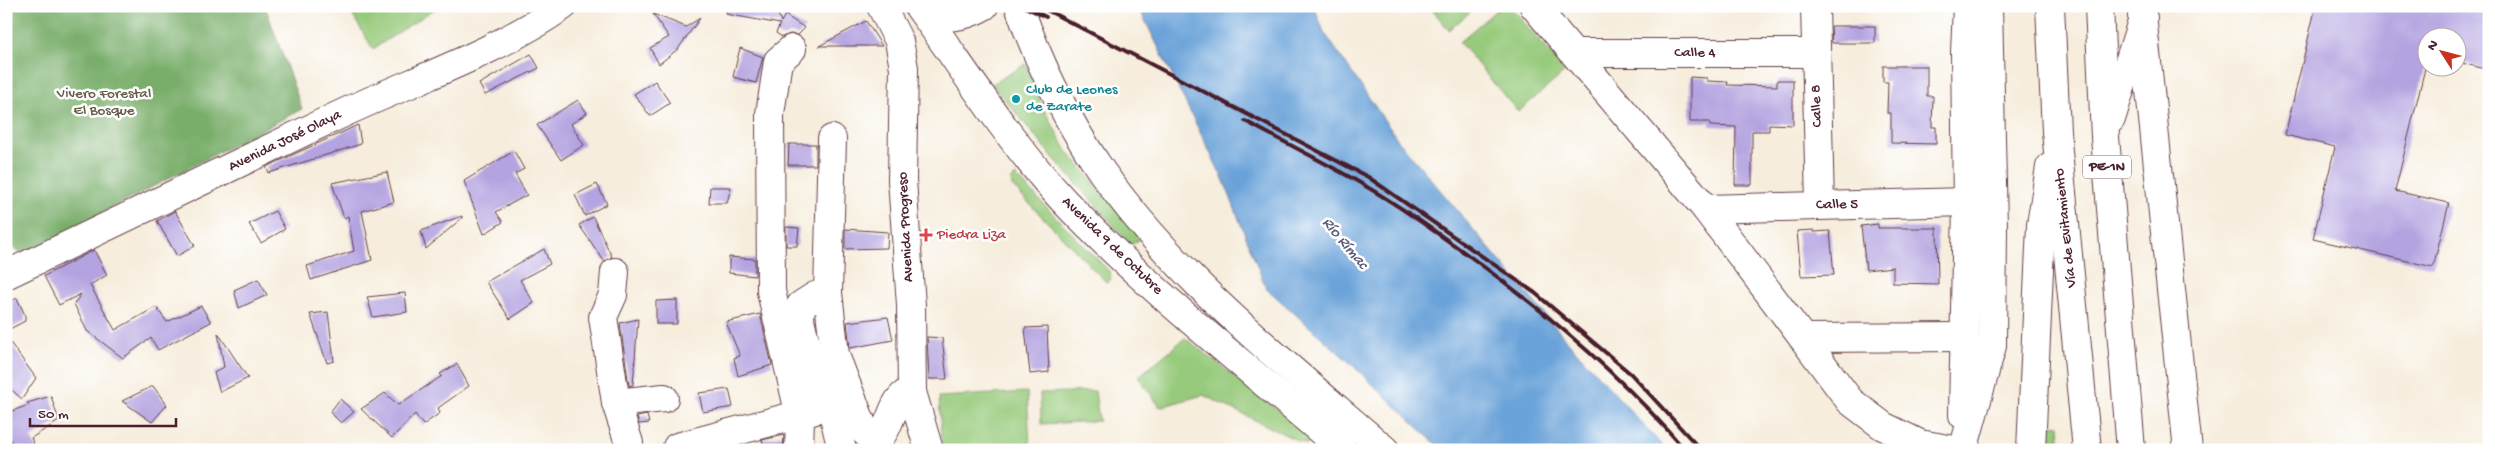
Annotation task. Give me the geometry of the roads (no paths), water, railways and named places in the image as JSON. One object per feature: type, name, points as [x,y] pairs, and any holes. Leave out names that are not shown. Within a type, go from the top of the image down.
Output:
[{"type":"main road","name":"Avenida José Olaya","points":[[6,275],[350,110],[467,60],[539,23],[563,6]]},
{"type":"main road","name":"Avenida Progreso","points":[[881,6],[899,41],[904,68],[902,180],[911,305],[912,392],[929,450]]},
{"type":"main road","points":[[919,6],[939,16],[955,17],[971,14],[984,6]]},
{"type":"main road","name":"Avenida 9 de Octubre","points":[[919,6],[1024,154],[1062,199],[1139,275],[1343,450]]},
{"type":"main road","points":[[1019,6],[1044,69],[1072,122],[1102,172],[1143,223],[1246,329],[1385,450]]},
{"type":"main road","points":[[1534,6],[1706,208],[1850,402],[1883,426],[1920,444],[1954,450]]},
{"type":"main road","name":"Calle 8","points":[[1815,6],[1820,205]]},
{"type":"main road","points":[[1963,450],[1967,202],[1965,52],[1967,6]]},
{"type":"main road","points":[[1963,450],[1992,346],[1993,226],[1988,6]]},
{"type":"main road","name":"Vía de Evitamiento","points":[[2050,6],[2056,131],[2087,450]]},
{"type":"main road","name":"PE-1N","points":[[2099,6],[2105,137],[2131,450]]},
{"type":"main road","points":[[2105,137],[2142,12]]},
{"type":"main road","points":[[2142,12],[2188,450]]},
{"type":"main road","points":[[792,50],[778,61],[770,114],[770,291],[800,416],[800,450]]},
{"type":"main road","name":"Calle 4","points":[[1574,53],[1815,53]]},
{"type":"main road","points":[[2031,450],[2041,225],[2056,131]]},
{"type":"main road","points":[[832,139],[828,293],[835,354],[835,420],[842,450]]},
{"type":"main road","name":"Calle 5","points":[[1706,208],[1967,202]]},
{"type":"main road","points":[[615,272],[613,295],[603,317],[616,404],[629,444]]},
{"type":"main road","points":[[677,447],[743,428],[800,416],[812,411],[819,396],[800,320],[801,306],[815,296],[828,293]]},
{"type":"main road","points":[[1804,338],[1964,337]]},
{"type":"main road","points":[[835,354],[865,432],[872,438],[879,438],[885,432],[900,397],[906,392],[912,392]]},
{"type":"main road","points":[[616,404],[664,398]]},
{"type":"main road","points":[[1317,427],[1335,450]]},
{"type":"water","name":"Río Rímac","points":[[1138,6],[1314,6],[1324,32],[1398,140],[1568,342],[1666,450],[1442,450],[1348,361],[1266,288],[1224,181]]},
{"type":"railway","points":[[1023,6],[1046,17]]},
{"type":"railway","points":[[1039,6],[1368,177],[1535,293],[1631,374],[1701,450]]},
{"type":"railway","points":[[1245,121],[1376,192],[1472,258],[1557,324],[1584,348],[1636,397],[1685,450]]},
{"type":"place","name":"Club de Leones de Zarate","points":[[1016,99]]},
{"type":"place","name":"Piedra Liza","points":[[926,235]]},
{"type":"park label","name":"Vivero Forestal El Bosque","points":[[104,102]]}]
